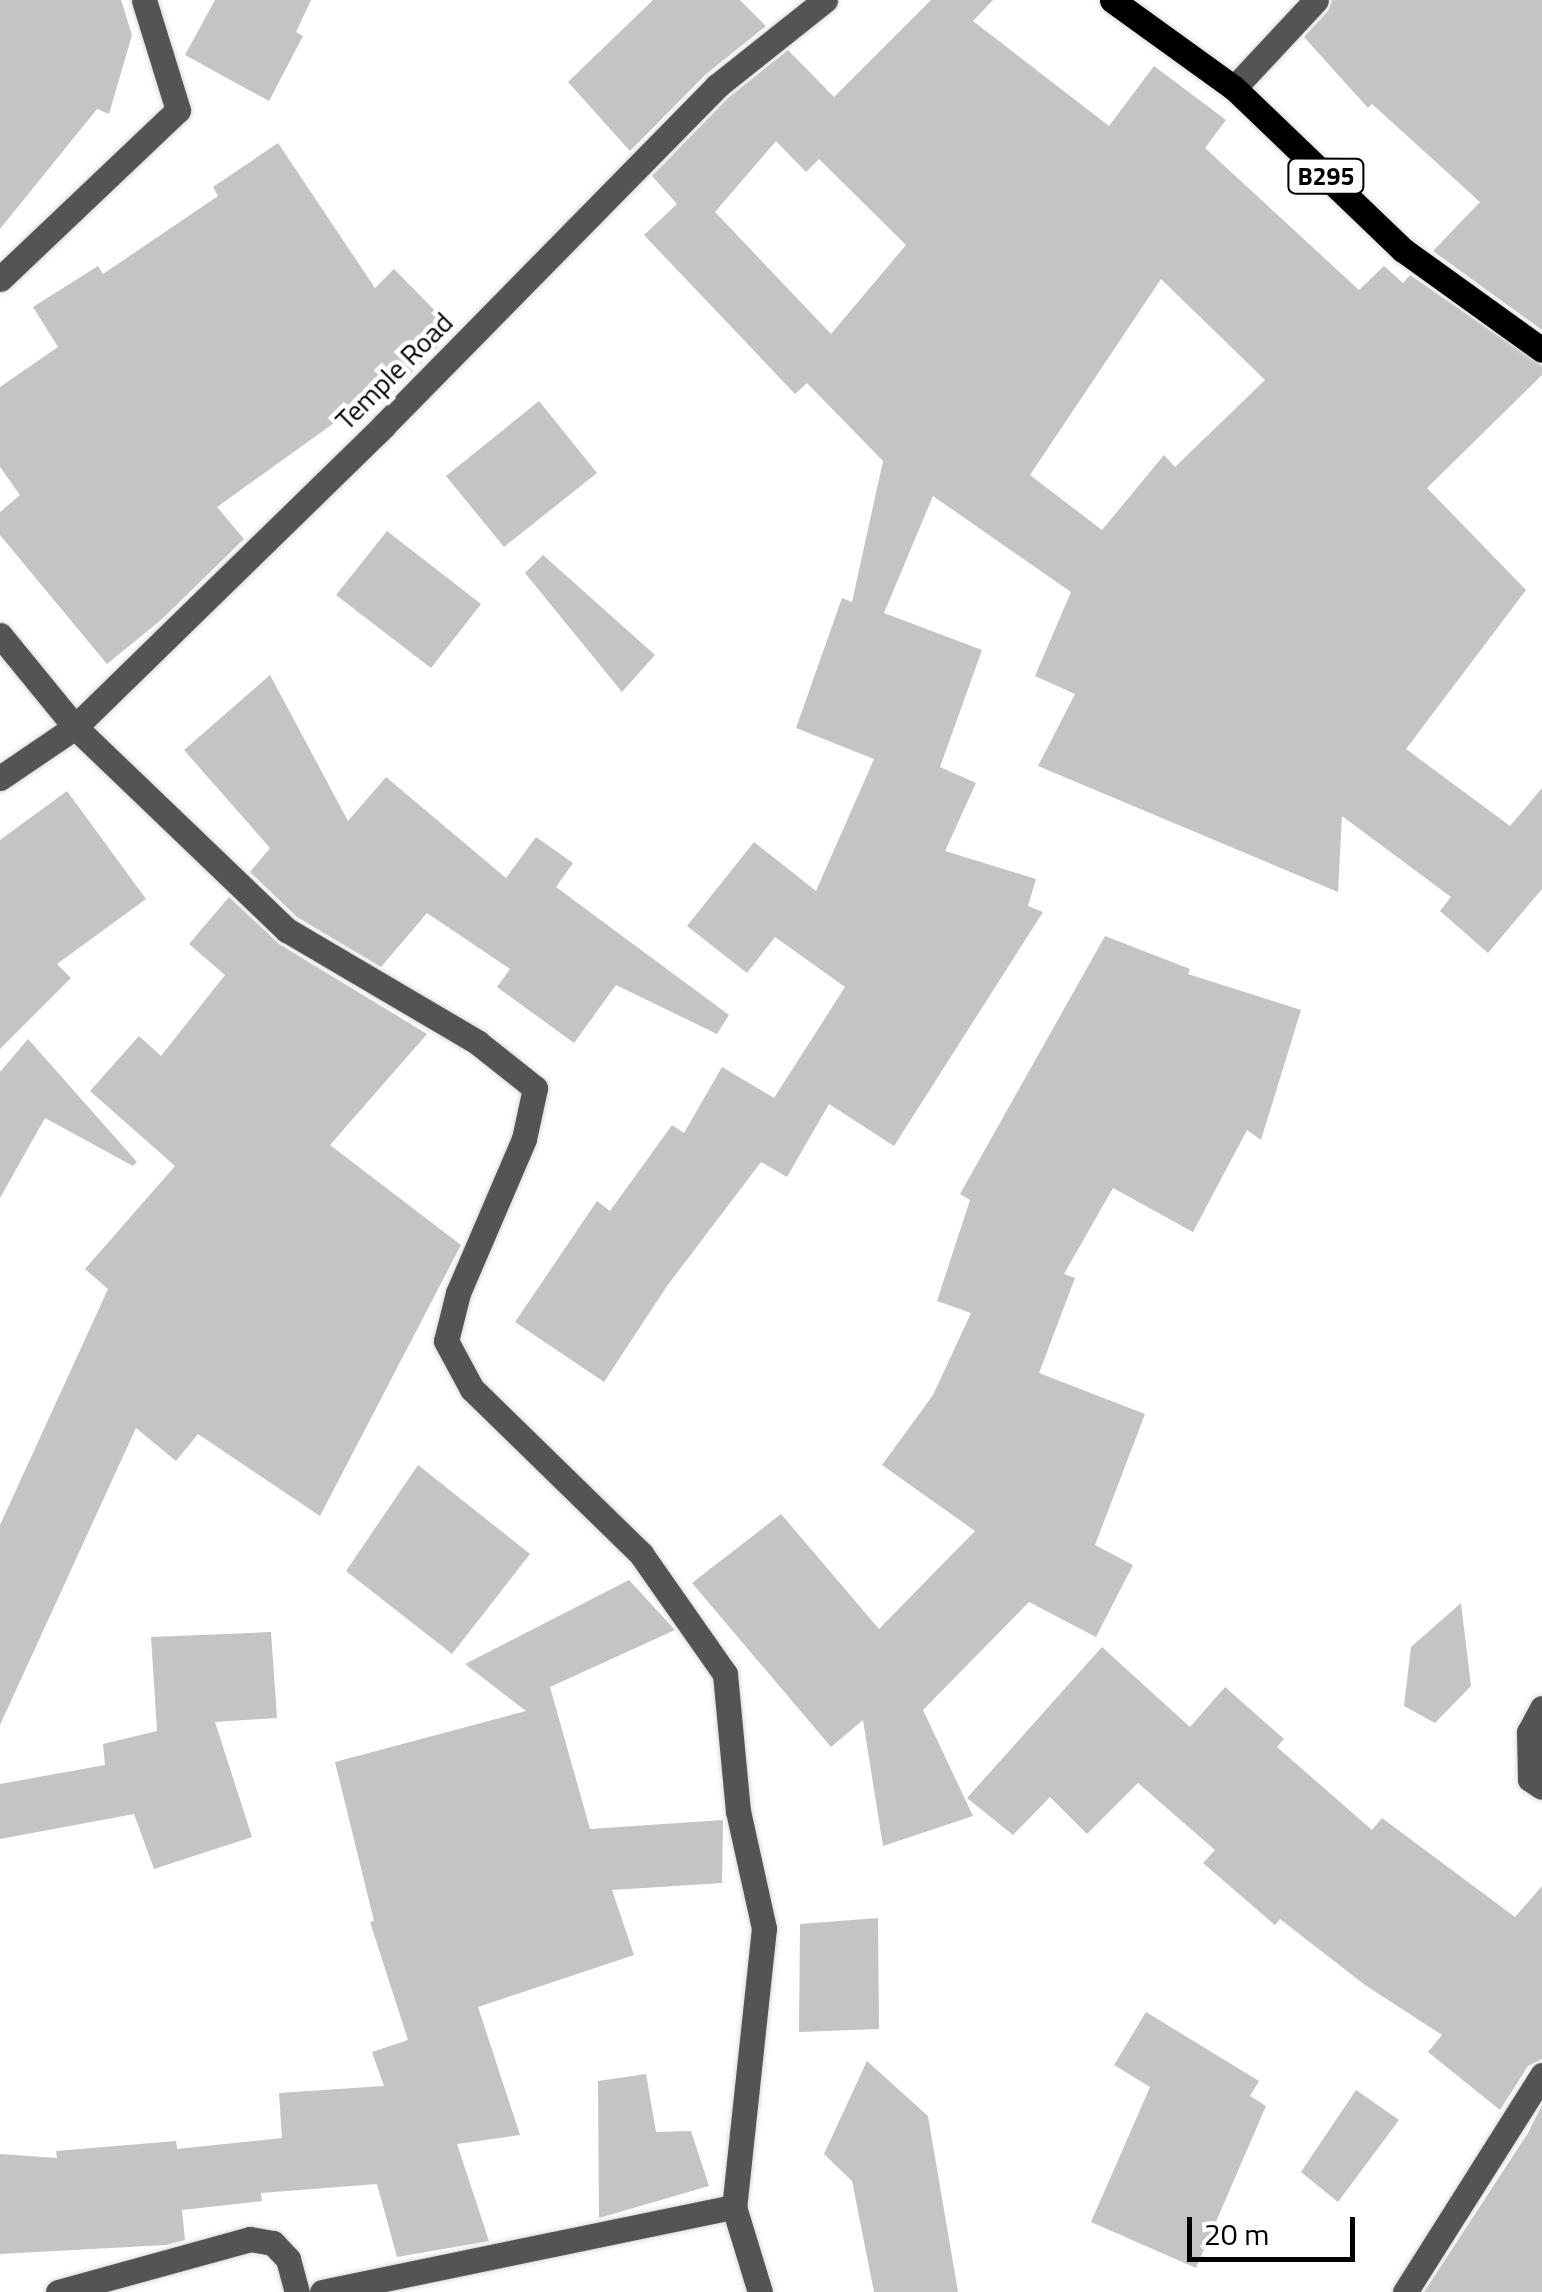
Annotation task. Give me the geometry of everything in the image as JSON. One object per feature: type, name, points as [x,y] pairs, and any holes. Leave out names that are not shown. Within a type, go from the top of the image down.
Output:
[{"type":"main road","name":"B295","points":[[1112,0],[1234,88],[1402,250],[1542,350]]},
{"type":"street","points":[[0,279],[178,110],[144,0]]},
{"type":"street","name":"Temple Road","points":[[0,778],[74,727],[397,412],[718,86],[825,0]]},
{"type":"street","points":[[1234,88],[1316,0]]},
{"type":"street","points":[[0,635],[74,727],[288,930],[477,1042],[535,1088],[524,1139],[458,1293],[446,1340],[472,1388],[640,1554],[725,1674],[738,1812],[764,1928],[734,2207],[760,2292]]},
{"type":"street","points":[[1542,1708],[1529,1732],[1530,1779],[1542,1787]]},
{"type":"street","points":[[1405,2292],[1542,2075]]},
{"type":"street","points":[[322,2292],[734,2207]]},
{"type":"street","points":[[58,2292],[250,2239],[274,2243],[288,2259],[297,2292]]},
{"type":"building","points":[[0,0],[121,0],[132,35],[109,114],[97,109],[0,229]]},
{"type":"building","points":[[215,0],[311,0],[296,32],[303,36],[269,101],[185,55]]},
{"type":"building","points":[[653,0],[740,0],[766,26],[705,75],[630,151],[568,82]]},
{"type":"building","points":[[931,0],[993,0],[973,21],[1109,126],[1154,66],[1226,120],[1205,148],[1359,290],[1384,266],[1403,283],[1410,275],[1542,366],[1542,375],[1427,488],[1526,590],[1406,749],[1510,826],[1542,788],[1542,889],[1488,953],[1440,911],[1451,897],[1342,816],[1338,892],[1038,766],[1075,694],[1035,676],[1071,592],[933,496],[884,613],[982,650],[940,767],[976,783],[945,851],[1036,879],[1028,906],[1043,912],[894,1146],[829,1104],[787,1177],[761,1162],[667,1286],[604,1382],[515,1322],[597,1201],[610,1211],[672,1125],[684,1133],[722,1067],[774,1098],[845,987],[775,937],[747,973],[687,926],[754,842],[816,891],[874,759],[796,728],[842,598],[852,602],[883,461],[807,383],[795,394],[644,235],[677,204],[652,176],[728,98],[788,50],[834,97]],"holes":[[[776,141],[806,172],[819,159],[906,245],[831,334],[715,212]],[[1161,279],[1265,380],[1175,467],[1164,455],[1102,530],[1030,475]]]},
{"type":"building","points":[[1332,0],[1542,0],[1542,330],[1433,251],[1480,202],[1372,104],[1368,108],[1304,37],[1328,11]]},
{"type":"building","points":[[278,143],[375,288],[394,269],[454,330],[382,404],[373,395],[217,507],[244,539],[161,620],[107,664],[0,535],[0,512],[20,495],[0,467],[0,387],[58,347],[33,307],[98,266],[103,274],[218,196],[213,187]]},
{"type":"building","points":[[539,401],[597,473],[504,547],[446,476]]},
{"type":"building","points":[[387,531],[481,604],[431,668],[336,595]]},
{"type":"building","points":[[543,555],[655,655],[622,692],[525,573]]},
{"type":"building","points":[[270,675],[348,821],[386,777],[506,878],[536,837],[573,863],[556,887],[729,1015],[717,1034],[616,985],[574,1043],[497,987],[510,969],[427,913],[381,967],[297,917],[250,872],[270,848],[184,750]]},
{"type":"building","points":[[67,791],[146,899],[57,964],[71,978],[0,1049],[0,840]]},
{"type":"building","points":[[229,897],[279,944],[427,1034],[330,1145],[461,1245],[320,1516],[198,1434],[176,1461],[136,1428],[0,1725],[0,1525],[108,1289],[85,1269],[175,1166],[90,1091],[139,1036],[161,1056],[225,975],[189,944]]},
{"type":"building","points":[[1105,936],[1190,969],[1188,974],[1301,1010],[1261,1140],[1247,1130],[1193,1232],[1113,1188],[1064,1274],[1075,1278],[1039,1373],[1145,1414],[1095,1545],[1133,1565],[1096,1637],[1029,1602],[923,1710],[973,1816],[883,1846],[863,1720],[831,1747],[692,1583],[781,1514],[879,1629],[975,1531],[882,1465],[933,1395],[971,1313],[937,1301],[970,1200],[960,1194]]},
{"type":"building","points":[[28,1039],[137,1162],[133,1166],[45,1118],[0,1198],[0,1072]]},
{"type":"building","points":[[418,1465],[530,1554],[452,1654],[346,1571]]},
{"type":"building","points":[[629,1580],[675,1630],[550,1687],[590,1829],[723,1820],[722,1883],[612,1890],[634,1955],[478,2007],[520,2135],[457,2144],[489,2241],[397,2257],[377,2184],[261,2193],[262,2201],[182,2210],[185,2240],[166,2245],[0,2254],[0,2154],[57,2158],[56,2151],[176,2141],[177,2149],[282,2138],[279,2093],[384,2086],[372,2052],[408,2040],[370,1922],[374,1921],[335,1762],[526,1711],[465,1664]]},
{"type":"building","points":[[1461,1603],[1471,1686],[1435,1723],[1404,1706],[1411,1647]]},
{"type":"building","points":[[271,1632],[277,1718],[215,1722],[252,1837],[154,1869],[134,1814],[0,1839],[0,1784],[105,1765],[103,1744],[157,1731],[151,1637]]},
{"type":"building","points":[[1102,1647],[1190,1727],[1225,1687],[1284,1739],[1277,1747],[1372,1830],[1382,1818],[1515,1917],[1542,1886],[1542,2059],[1528,2066],[1500,2110],[1428,2052],[1442,2035],[1365,1985],[1280,1919],[1275,1925],[1203,1863],[1215,1850],[1138,1783],[1087,1834],[1050,1797],[1013,1835],[967,1798]]},
{"type":"building","points":[[878,1918],[879,2029],[799,2032],[800,1924]]},
{"type":"building","points":[[1146,2012],[1259,2081],[1250,2096],[1266,2106],[1196,2268],[1091,2222],[1150,2087],[1114,2065]]},
{"type":"building","points":[[867,2061],[928,2116],[958,2292],[874,2292],[852,2181],[824,2154]]},
{"type":"building","points":[[646,2074],[656,2132],[691,2131],[709,2186],[599,2218],[598,2081]]},
{"type":"building","points":[[1356,2090],[1399,2120],[1338,2202],[1301,2172]]},
{"type":"building","points":[[1542,2105],[1542,2292],[1424,2292],[1528,2133]]}]
